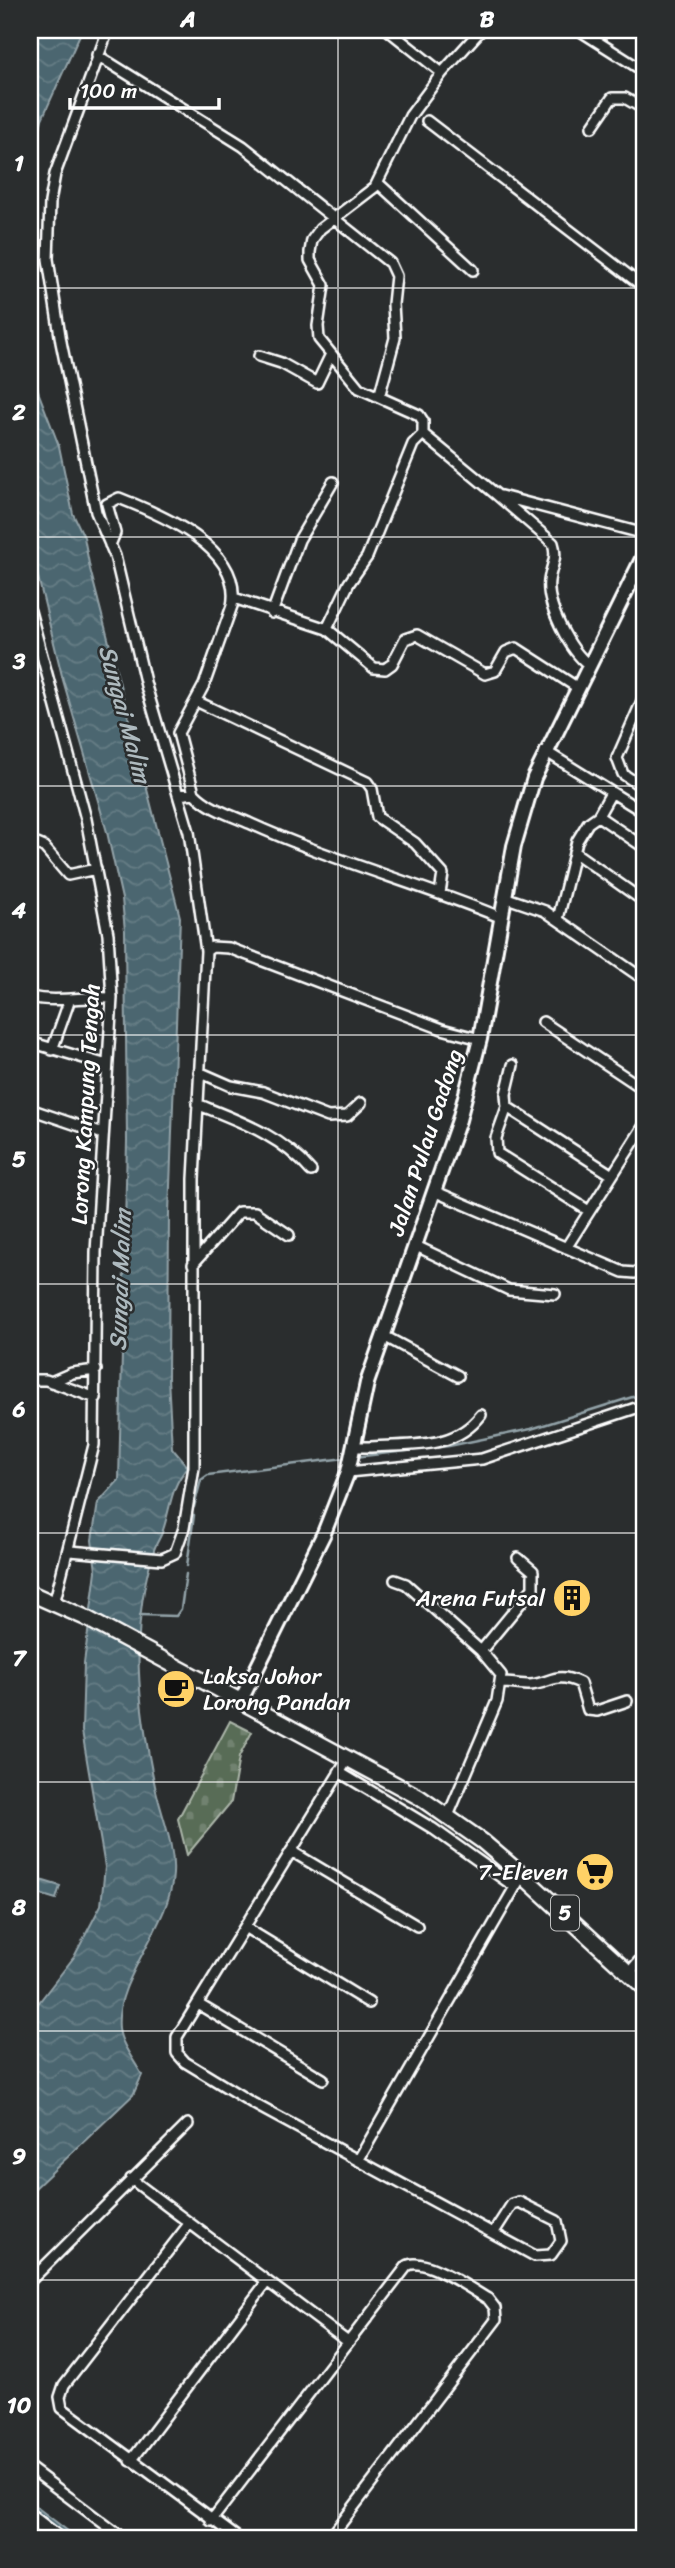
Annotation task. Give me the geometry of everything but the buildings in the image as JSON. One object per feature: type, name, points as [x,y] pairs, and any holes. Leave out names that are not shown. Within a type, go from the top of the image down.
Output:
[{"type":"main road","name":"Jalan Pulau Gadong","points":[[241,1700],[324,1533],[348,1469],[367,1383],[414,1245],[436,1192],[480,1039],[500,917],[525,806],[545,751],[645,553]]},
{"type":"main road","name":"5","points":[[30,1593],[84,1618],[349,1757],[448,1816],[519,1881],[645,1988]]},
{"type":"main road","points":[[30,2517],[57,2538]]},
{"type":"main road","points":[[30,2535],[34,2538]]},
{"type":"street","points":[[70,1551],[162,1559],[170,1557],[179,1547],[194,1467],[193,1264],[197,1104],[205,951],[195,868],[178,795],[146,686],[110,545],[96,512],[61,342],[48,260],[49,213],[55,174],[108,30]]},
{"type":"street","points":[[388,30],[442,73]]},
{"type":"street","points":[[327,629],[349,583],[367,557],[414,444],[423,434],[423,421],[419,415],[359,388],[317,332],[324,285],[310,260],[312,240],[320,229],[365,198],[378,183],[410,116],[442,73],[481,30]]},
{"type":"street","points":[[579,30],[645,72]]},
{"type":"street","points":[[97,55],[243,146],[384,257],[396,276],[395,338],[379,397]]},
{"type":"street","points":[[592,127],[612,98],[625,98],[637,106],[645,103]]},
{"type":"street","points":[[426,121],[645,288]]},
{"type":"street","points":[[378,183],[473,270]]},
{"type":"street","points":[[259,356],[281,363],[317,383],[331,354]]},
{"type":"street","points":[[423,434],[553,543],[556,551],[549,581],[552,602],[573,650],[589,665]]},
{"type":"street","points":[[272,613],[299,540],[333,482]]},
{"type":"street","points":[[496,495],[645,534]]},
{"type":"street","points":[[110,545],[115,533],[107,504],[119,498],[157,514],[210,548],[224,566],[234,598],[196,701],[178,733],[194,793],[205,804],[283,839],[440,893],[500,917]]},
{"type":"street","points":[[234,598],[272,613],[327,629],[374,668],[385,669],[393,664],[405,639],[417,635],[485,674],[495,671],[506,652],[516,648],[578,688]]},
{"type":"street","name":"Lorong Kampung Tengah","points":[[30,611],[86,819],[108,934],[111,998],[96,1252],[96,1398],[92,1455],[70,1551],[54,1604]]},
{"type":"street","points":[[645,694],[617,758],[623,774],[645,789]]},
{"type":"street","points":[[196,701],[367,782],[372,789],[377,817],[415,843],[443,874],[440,893]]},
{"type":"street","points":[[545,751],[645,813]]},
{"type":"street","points":[[178,795],[194,793]]},
{"type":"street","points":[[558,919],[581,831],[598,816],[611,793]]},
{"type":"street","points":[[598,816],[645,848]]},
{"type":"street","points":[[30,841],[44,848],[68,875],[96,869]]},
{"type":"street","points":[[574,852],[645,902]]},
{"type":"street","points":[[504,897],[533,906],[558,919],[645,980]]},
{"type":"street","points":[[205,951],[212,947],[229,948],[430,1025],[480,1039]]},
{"type":"street","points":[[30,997],[111,998]]},
{"type":"street","points":[[52,1050],[70,999]]},
{"type":"street","points":[[543,1022],[645,1090]]},
{"type":"street","points":[[30,1042],[107,1065]]},
{"type":"street","points":[[513,1065],[506,1094],[508,1107],[496,1138],[497,1153],[589,1211]]},
{"type":"street","points":[[199,1072],[231,1086],[263,1092],[328,1117],[348,1116],[361,1103]]},
{"type":"street","points":[[197,1104],[262,1131],[292,1151],[311,1171]]},
{"type":"street","points":[[508,1107],[612,1175]]},
{"type":"street","points":[[30,1109],[103,1134]]},
{"type":"street","points":[[566,1248],[645,1124]]},
{"type":"street","points":[[436,1192],[623,1272],[635,1273],[645,1268]]},
{"type":"street","points":[[193,1264],[239,1212],[255,1212],[289,1235]]},
{"type":"street","points":[[414,1245],[509,1290],[555,1294]]},
{"type":"street","points":[[384,1336],[458,1376]]},
{"type":"street","points":[[51,1382],[72,1373],[96,1370]]},
{"type":"street","points":[[30,1380],[51,1382],[96,1398]]},
{"type":"street","points":[[348,1469],[482,1459],[645,1405]]},
{"type":"street","points":[[352,1448],[452,1440],[470,1429],[481,1415]]},
{"type":"street","points":[[481,1651],[533,1588],[533,1571],[518,1558]]},
{"type":"street","points":[[396,1580],[406,1584],[481,1651],[498,1670],[502,1683],[448,1816]]},
{"type":"street","points":[[502,1683],[530,1685],[556,1676],[566,1677],[580,1683],[589,1710],[597,1711],[627,1701]]},
{"type":"street","points":[[645,1755],[642,1765],[645,1779]]},
{"type":"street","points":[[349,1757],[177,2037],[176,2050],[180,2058],[254,2105],[540,2257],[555,2252],[561,2241],[557,2221],[519,2202],[512,2204],[494,2232]]},
{"type":"street","points":[[340,1772],[519,1881],[359,2160]]},
{"type":"street","points":[[291,1851],[417,1926]]},
{"type":"street","points":[[246,1928],[369,2003]]},
{"type":"street","points":[[629,1973],[645,1954]]},
{"type":"street","points":[[198,2004],[323,2079]]},
{"type":"street","points":[[30,2281],[188,2124]]},
{"type":"street","points":[[131,2179],[348,2342]]},
{"type":"street","points":[[189,2224],[61,2390],[62,2408],[211,2521],[238,2538]]},
{"type":"street","points":[[211,2521],[411,2263],[425,2263],[488,2299],[495,2308],[494,2325],[330,2538]]},
{"type":"street","points":[[131,2461],[266,2283]]},
{"type":"street","points":[[30,2468],[122,2538]]},
{"type":"green space","points":[[230,1721],[252,1732],[239,1757],[231,1802],[187,1855],[178,1819]]},
{"type":"water","points":[[30,30],[82,30],[42,119],[30,174]]},
{"type":"water","name":"Sungai Malim","points":[[30,356],[39,394],[59,446],[73,514],[84,537],[180,917],[169,1213],[168,1378],[172,1448],[188,1467],[174,1490],[163,1530],[154,1550],[141,1609],[139,1668],[144,1727],[173,1863],[170,1893],[163,1913],[133,1972],[120,2010],[119,2028],[122,2040],[142,2075],[133,2095],[30,2193],[30,2014],[74,1957],[101,1905],[105,1867],[82,1731],[84,1663],[96,1571],[92,1540],[98,1503],[119,1480],[127,1141],[125,931],[122,899],[107,832],[63,680],[30,544]]},
{"type":"water","points":[[37,1879],[60,1886],[56,1899],[33,1892]]},
{"type":"water","points":[[30,2502],[77,2538],[61,2538],[30,2514]]},
{"type":"waterway","points":[[355,1457],[449,1446],[531,1429],[645,1393]]},
{"type":"waterway","points":[[194,1507],[201,1480],[208,1475],[345,1458]]},
{"type":"waterway","points":[[187,1566],[194,1515]]},
{"type":"waterway","points":[[140,1615],[176,1616],[181,1609],[186,1574]]},
{"type":"place","name":"Arena Futsal","points":[[572,1598]]},
{"type":"place","name":"Laksa Johor Lorong Pandan","points":[[176,1689]]},
{"type":"place","name":"7-Eleven","points":[[595,1872]]}]
